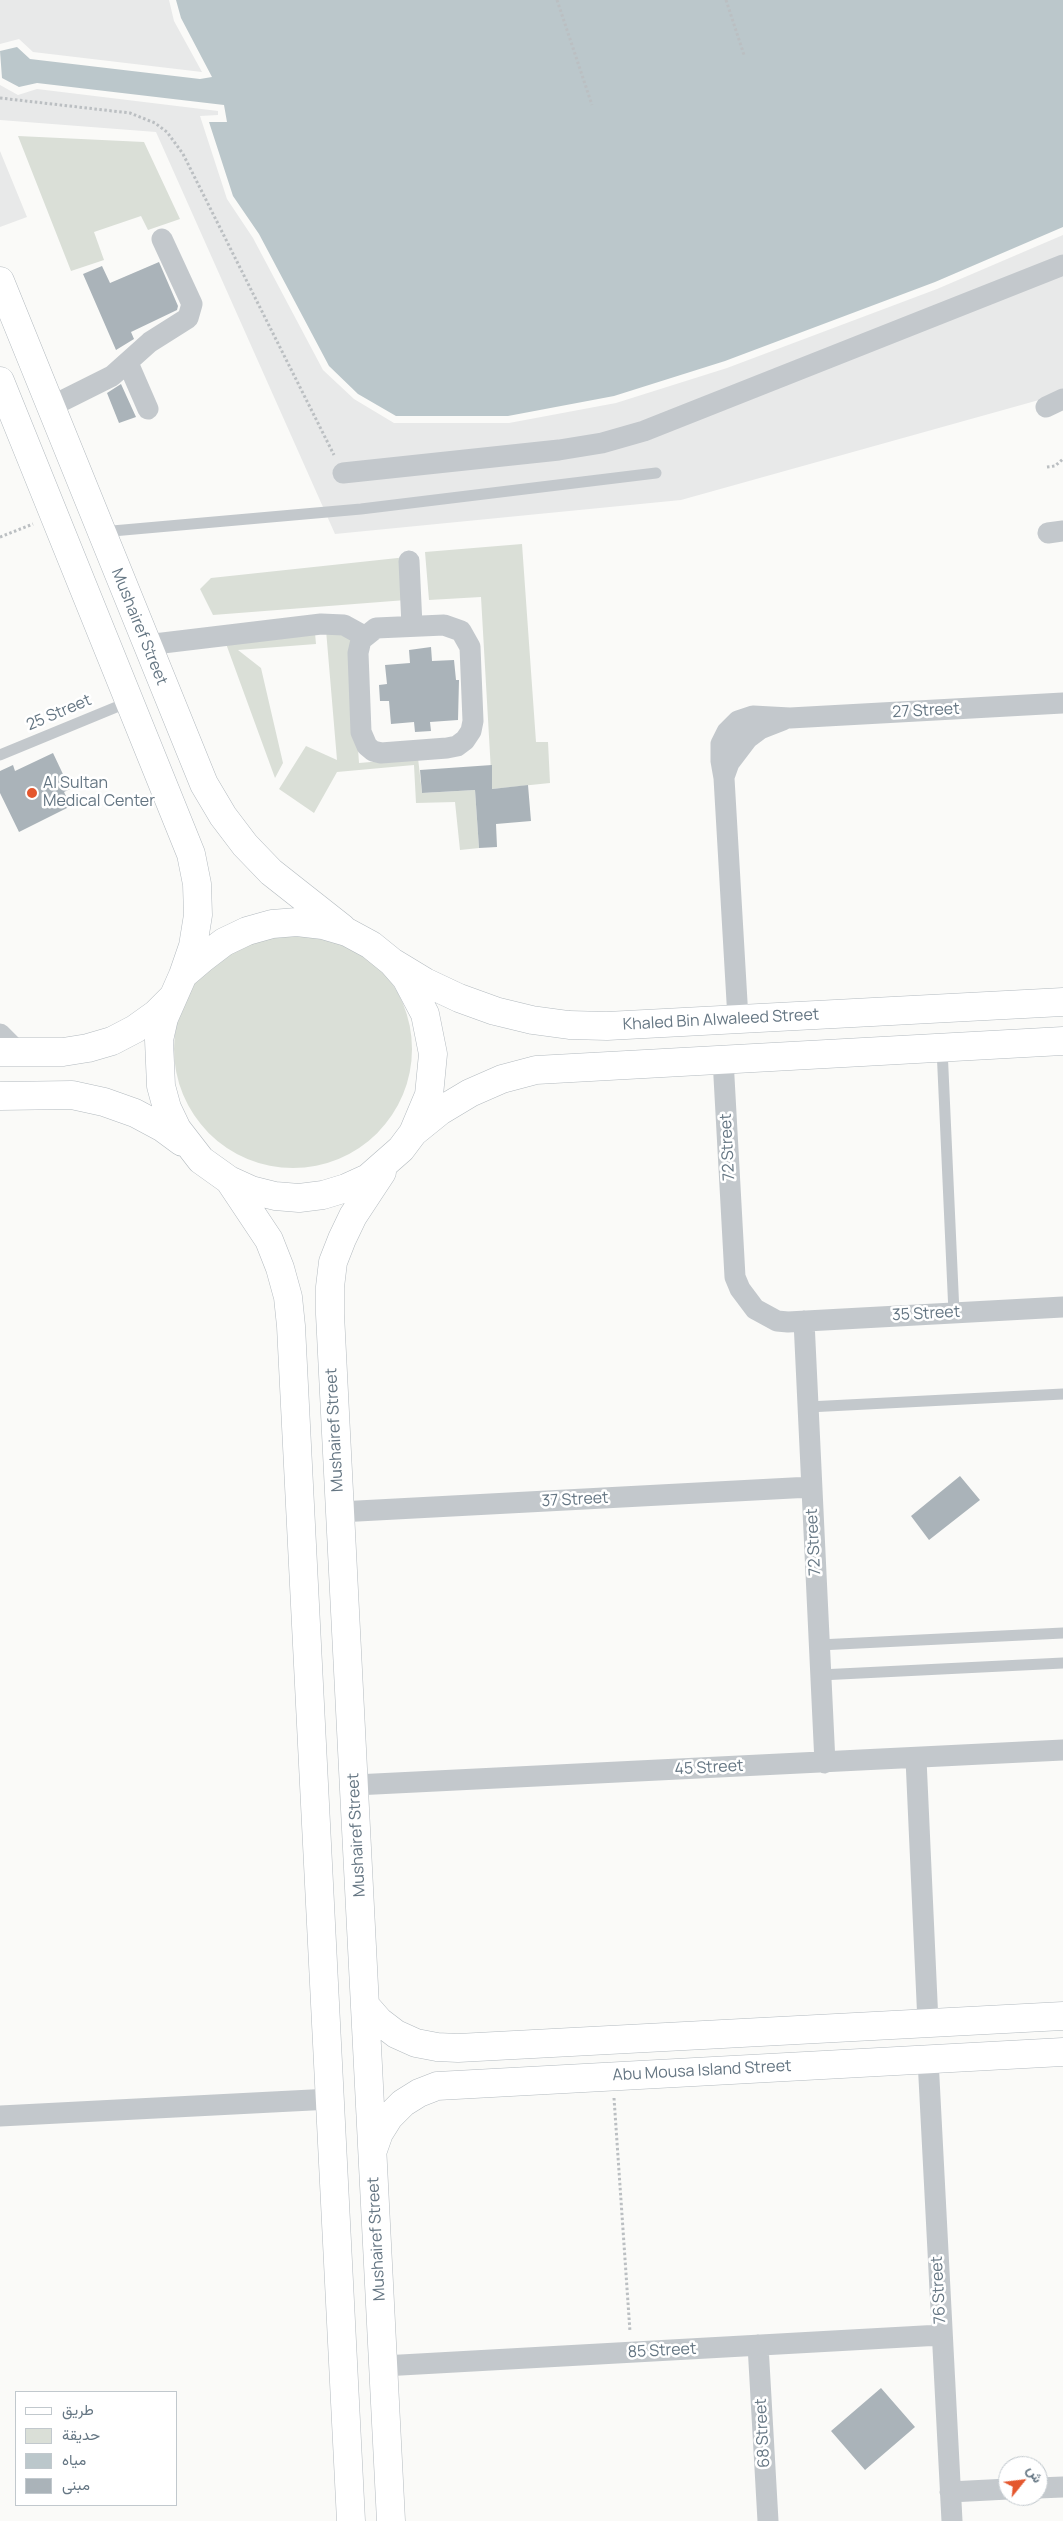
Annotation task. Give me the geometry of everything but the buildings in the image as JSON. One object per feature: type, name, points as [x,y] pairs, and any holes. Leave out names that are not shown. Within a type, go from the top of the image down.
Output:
[{"type":"main road","name":"Mushairef Street","points":[[1,280],[50,408],[200,776],[223,816],[245,845],[271,872],[347,932]]},
{"type":"main road","points":[[0,381],[192,854],[197,884],[198,915],[193,946],[164,1018],[159,1040],[160,1086],[167,1108],[177,1129],[190,1148],[202,1160],[229,1180],[251,1190],[275,1196],[315,1196],[346,1188],[368,1178],[387,1163],[413,1133],[440,1111],[470,1093],[502,1079],[536,1070],[1063,1041]]},
{"type":"main road","points":[[6,1046],[63,1052],[88,1048],[112,1041],[149,1019],[178,986],[224,942],[263,926],[297,922],[323,925],[347,932],[371,945],[392,962],[406,978],[425,1014],[433,1054],[429,1096],[413,1133]]},
{"type":"main road","name":"Khaled Bin Alwaleed Street","points":[[392,962],[459,998],[495,1011],[532,1020],[569,1025],[607,1026],[1063,1002]]},
{"type":"main road","points":[[0,1096],[72,1095],[104,1102],[149,1120],[190,1148]]},
{"type":"main road","name":"Mushairef Street","points":[[387,1163],[353,1216],[342,1239],[333,1262],[330,1288],[339,1512],[355,1785],[391,2521]]},
{"type":"main road","points":[[229,1180],[269,1240],[280,1268],[288,1297],[352,2521]]},
{"type":"main road","points":[[365,2005],[379,2021],[396,2034],[416,2043],[437,2047],[1063,2016]]},
{"type":"main road","points":[[645,2038],[647,2074]]},
{"type":"main road","name":"Abu Mousa Island Street","points":[[372,2152],[379,2133],[396,2110],[420,2093],[438,2086],[612,2075],[1063,2052]]},
{"type":"main road","points":[[345,2390],[383,2378]]},
{"type":"street","points":[[50,408],[112,376],[150,342],[183,323],[192,312],[190,298],[162,240]]},
{"type":"street","points":[[342,473],[559,450],[602,443],[644,431],[1063,264]]},
{"type":"street","points":[[128,363],[148,410]]},
{"type":"street","points":[[409,561],[412,626]]},
{"type":"street","points":[[146,645],[321,624],[344,625],[364,636]]},
{"type":"street","points":[[453,626],[467,638],[470,647],[473,721],[468,736],[457,746],[381,753],[367,746],[361,732],[358,653],[364,636],[376,628],[453,626]]},
{"type":"street","name":"27 Street","points":[[738,1019],[721,744],[727,732],[738,721],[753,716],[790,718],[1063,703]]},
{"type":"street","name":"72 Street","points":[[723,1059],[734,1265],[730,1284],[731,1297],[736,1310],[745,1319],[757,1326],[770,1327],[796,1322],[808,1407],[825,1762]]},
{"type":"street","name":"35 Street","points":[[796,1322],[1063,1307]]},
{"type":"street","name":"37 Street","points":[[339,1512],[811,1487]]},
{"type":"street","name":"45 Street","points":[[355,1785],[916,1759],[1063,1750]]},
{"type":"street","points":[[916,1759],[928,2023]]},
{"type":"street","name":"76 Street","points":[[928,2059],[952,2521]]},
{"type":"street","points":[[0,2116],[331,2099]]},
{"type":"street","name":"85 Street","points":[[383,2378],[632,2352],[941,2335]]},
{"type":"street","name":"68 Street","points":[[758,2345],[768,2521]]},
{"type":"street","points":[[1048,2488],[1063,2487]]},
{"type":"street","points":[[950,2492],[998,2490]]},
{"type":"lane","points":[[101,532],[361,510],[656,473]]},
{"type":"lane","name":"25 Street","points":[[0,756],[130,701]]},
{"type":"lane","points":[[942,1048],[954,1313]]},
{"type":"lane","points":[[808,1407],[1063,1394]]},
{"type":"lane","points":[[819,1645],[1063,1633]]},
{"type":"lane","points":[[820,1675],[1063,1663]]},
{"type":"path","points":[[557,0],[592,105]]},
{"type":"path","points":[[726,0],[744,55]]},
{"type":"path","points":[[0,98],[130,113],[155,123],[176,142],[342,473]]},
{"type":"path","points":[[1047,468],[1055,466],[1063,459]]},
{"type":"path","points":[[0,537],[54,515]]},
{"type":"path","points":[[612,2075],[632,2352]]},
{"type":"shaded area","points":[[0,0],[169,0],[174,21],[202,72],[33,52],[19,39],[0,44]]},
{"type":"shaded area","points":[[0,85],[18,95],[37,89],[218,111],[218,115],[200,116],[227,199],[253,238],[323,370],[354,399],[394,423],[509,423],[616,403],[727,368],[937,289],[1063,235],[1063,390],[1039,400],[681,500],[335,534],[156,132],[0,120]]},
{"type":"shaded area","points":[[0,151],[27,217],[0,227]]},
{"type":"green space","points":[[18,136],[144,142],[180,219],[148,230],[141,216],[94,232],[104,260],[71,271]]},
{"type":"green space","points":[[522,544],[536,742],[548,742],[550,783],[492,789],[481,597],[429,600],[425,552]]},
{"type":"green space","points":[[407,557],[406,600],[213,615],[200,589],[211,578]]},
{"type":"green space","points":[[326,630],[350,630],[359,763],[418,758],[422,793],[475,790],[479,848],[460,850],[455,802],[416,803],[414,765],[337,772],[314,813],[279,789],[306,746],[337,760]]},
{"type":"green space","points":[[315,633],[316,644],[238,650],[261,668],[283,763],[275,778],[225,641]]},
{"type":"green space","points":[[281,930],[305,930],[328,935],[349,944],[369,957],[385,973],[398,993],[407,1014],[412,1037],[410,1072],[403,1095],[385,1125],[369,1141],[349,1154],[328,1163],[305,1168],[281,1168],[258,1163],[237,1154],[217,1141],[201,1125],[188,1105],[179,1084],[174,1061],[174,1037],[179,1014],[188,993],[201,973],[217,957],[237,944],[258,935]]},
{"type":"water","points":[[176,0],[1063,0],[1063,227],[935,282],[725,361],[614,396],[508,416],[396,416],[358,394],[329,366],[259,234],[233,196],[209,122],[227,122],[224,105],[37,83],[19,87],[2,78],[0,51],[17,47],[30,59],[200,79],[212,77],[181,18]]},
{"type":"place","name":"Al Sultan Medical Center","points":[[32,793]]}]
